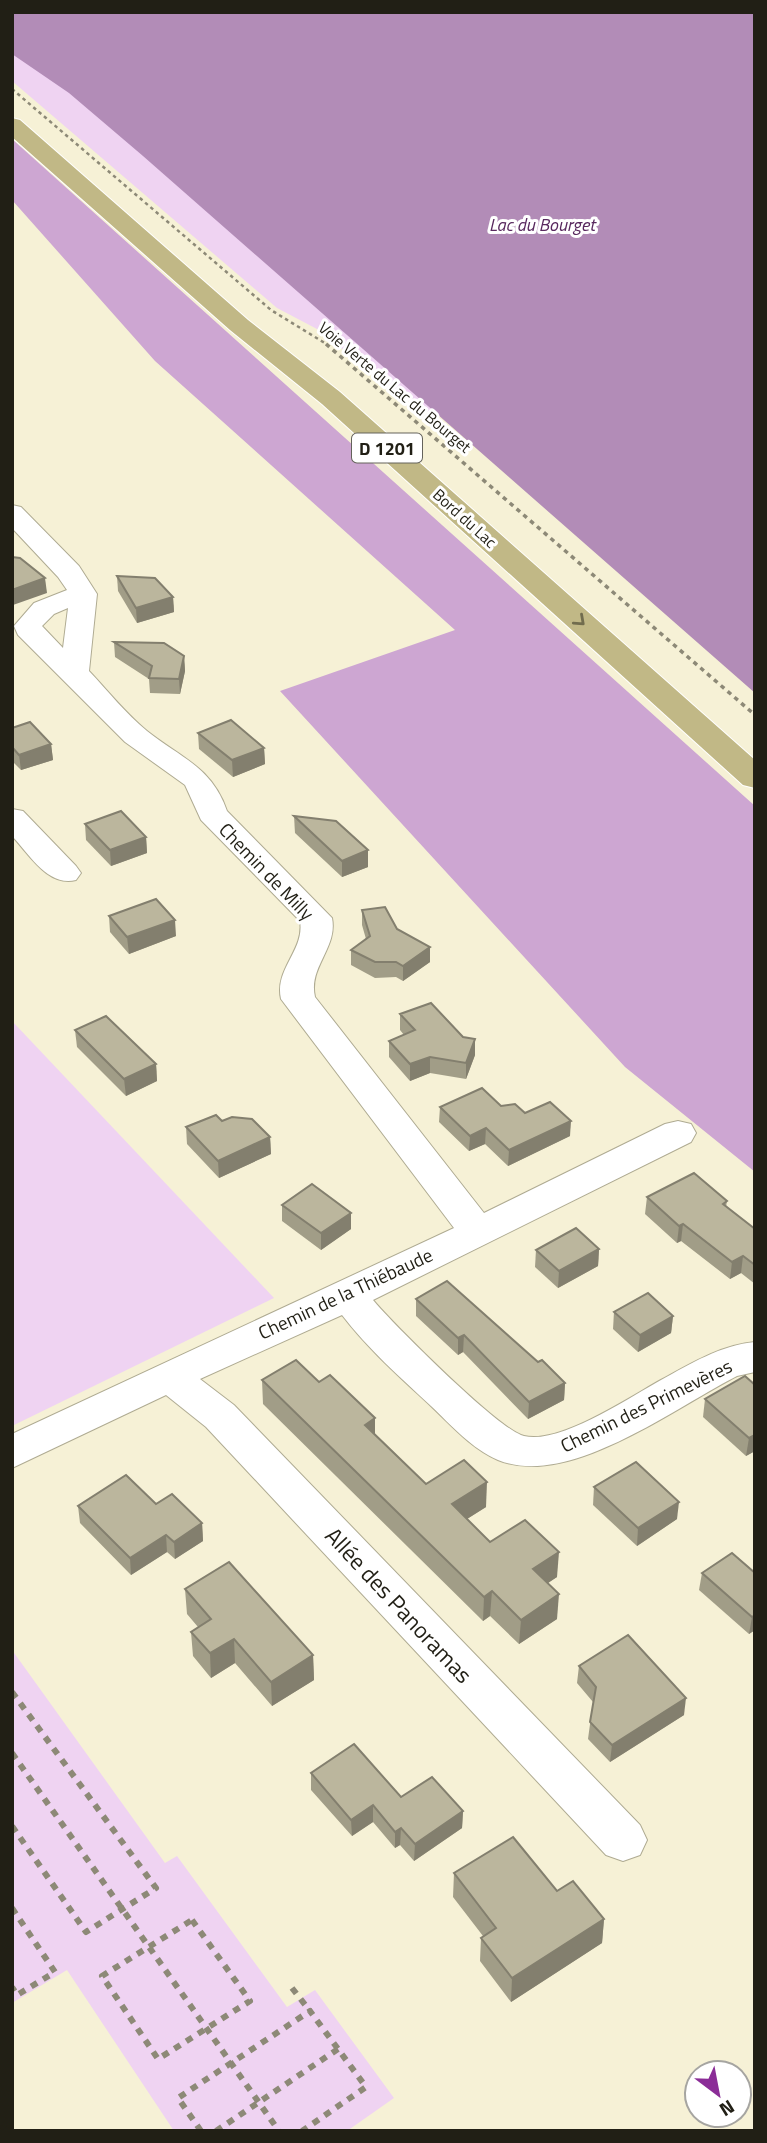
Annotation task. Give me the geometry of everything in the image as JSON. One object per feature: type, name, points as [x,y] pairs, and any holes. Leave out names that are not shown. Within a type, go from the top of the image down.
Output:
[{"type":"main road","name":"Bord du Lac","points":[[12,108],[244,308],[370,410],[755,748]]},
{"type":"main road","name":"Bord du Lac","points":[[12,125],[239,325],[331,398],[755,778]]},
{"type":"street","points":[[12,513],[69,572],[83,594],[75,673]]},
{"type":"street","name":"Chemin de Milly","points":[[83,594],[46,607],[36,614],[28,626],[32,635],[75,673],[135,736],[196,779],[206,794],[212,813],[316,918],[319,937],[296,977],[294,990],[298,999],[477,1231]]},
{"type":"street","points":[[12,818],[65,873]]},
{"type":"street","name":"Chemin de la Thiébaude","points":[[12,1452],[169,1376],[348,1296],[678,1133]]},
{"type":"street","name":"Chemin des Primevères","points":[[348,1296],[377,1332],[482,1430],[500,1443],[522,1452],[558,1450],[718,1368],[755,1357]]},
{"type":"street","name":"Allée des Panoramas","points":[[169,1376],[220,1416],[623,1840]]},
{"type":"path","name":"Voie Verte du Lac du Bourget","points":[[12,89],[271,310],[316,335],[399,404],[755,715]]},
{"type":"path","points":[[12,1692],[156,1888],[86,1932],[12,1826]]},
{"type":"path","points":[[12,1753],[279,2131]]},
{"type":"path","points":[[12,1908],[55,1972],[17,1995],[12,1987]]},
{"type":"path","points":[[192,1920],[250,2001],[158,2059],[102,1976],[149,1947],[192,1920]]},
{"type":"path","points":[[292,1988],[366,2087],[302,2131]]},
{"type":"path","points":[[201,2131],[178,2098],[310,2011]]},
{"type":"path","points":[[216,2131],[338,2049]]},
{"type":"shaded area","points":[[12,12],[465,410],[423,412],[317,329],[277,308],[12,81]]},
{"type":"shaded area","points":[[12,139],[755,806],[755,1172],[625,1067],[280,691],[455,630],[155,361],[12,200]]},
{"type":"shaded area","points":[[12,1021],[274,1298],[12,1426]]},
{"type":"shaded area","points":[[12,1650],[165,1863],[177,1856],[287,2007],[315,1990],[394,2098],[347,2131],[174,2131],[67,1970],[12,2003]]},
{"type":"water","name":"Lac du Bourget","points":[[12,12],[755,12],[755,693],[143,156],[69,93],[12,54]]},
{"type":"building","points":[[12,557],[20,558],[45,578],[12,590]]},
{"type":"building","points":[[117,576],[155,578],[173,597],[136,608]]},
{"type":"building","points":[[114,642],[164,643],[184,656],[179,679],[149,678],[152,666]]},
{"type":"building","points":[[231,720],[264,748],[232,760],[198,733]]},
{"type":"building","points":[[30,722],[51,744],[19,755],[12,747],[12,728]]},
{"type":"building","points":[[121,811],[146,837],[110,850],[85,824]]},
{"type":"building","points":[[294,816],[336,821],[368,850],[342,861]]},
{"type":"building","points":[[156,899],[175,920],[127,937],[109,916]]},
{"type":"building","points":[[385,907],[397,929],[430,947],[403,966],[396,962],[375,962],[351,950],[370,936],[362,910]]},
{"type":"building","points":[[431,1003],[463,1037],[475,1039],[466,1063],[430,1057],[410,1064],[389,1041],[415,1030],[400,1014]]},
{"type":"building","points":[[106,1016],[156,1064],[124,1079],[75,1030]]},
{"type":"building","points":[[482,1088],[501,1106],[515,1104],[525,1113],[550,1102],[571,1121],[509,1150],[486,1128],[470,1136],[440,1107]]},
{"type":"building","points":[[216,1115],[222,1121],[232,1117],[252,1119],[270,1137],[218,1161],[186,1127]]},
{"type":"building","points":[[694,1173],[727,1201],[723,1204],[755,1229],[755,1265],[743,1256],[732,1262],[683,1224],[679,1226],[647,1197]]},
{"type":"building","points":[[312,1184],[351,1213],[321,1233],[282,1205]]},
{"type":"building","points":[[576,1228],[599,1249],[559,1271],[536,1250]]},
{"type":"building","points":[[447,1281],[538,1362],[542,1360],[565,1383],[529,1402],[464,1335],[458,1338],[416,1299]]},
{"type":"building","points":[[648,1293],[673,1316],[640,1335],[614,1312]]},
{"type":"building","points":[[296,1360],[319,1382],[330,1375],[375,1418],[365,1425],[426,1484],[464,1460],[487,1482],[452,1504],[490,1542],[525,1520],[559,1552],[533,1569],[559,1594],[521,1620],[492,1591],[484,1597],[262,1380]]},
{"type":"building","points":[[745,1376],[755,1385],[755,1435],[749,1438],[705,1399]]},
{"type":"building","points":[[636,1462],[679,1502],[638,1528],[594,1487]]},
{"type":"building","points":[[126,1475],[156,1504],[172,1494],[202,1523],[174,1542],[166,1535],[130,1558],[78,1506]]},
{"type":"building","points":[[732,1553],[755,1573],[755,1615],[752,1617],[702,1573]]},
{"type":"building","points":[[229,1562],[313,1655],[271,1682],[234,1639],[210,1653],[191,1632],[211,1619],[185,1589]]},
{"type":"building","points":[[628,1635],[686,1698],[612,1745],[590,1722],[596,1687],[579,1666]]},
{"type":"building","points":[[354,1744],[401,1797],[432,1777],[463,1811],[415,1844],[401,1828],[395,1832],[373,1805],[351,1820],[311,1773]]},
{"type":"building","points":[[513,1837],[557,1891],[573,1881],[604,1919],[512,1978],[481,1938],[496,1928],[454,1873]]}]
